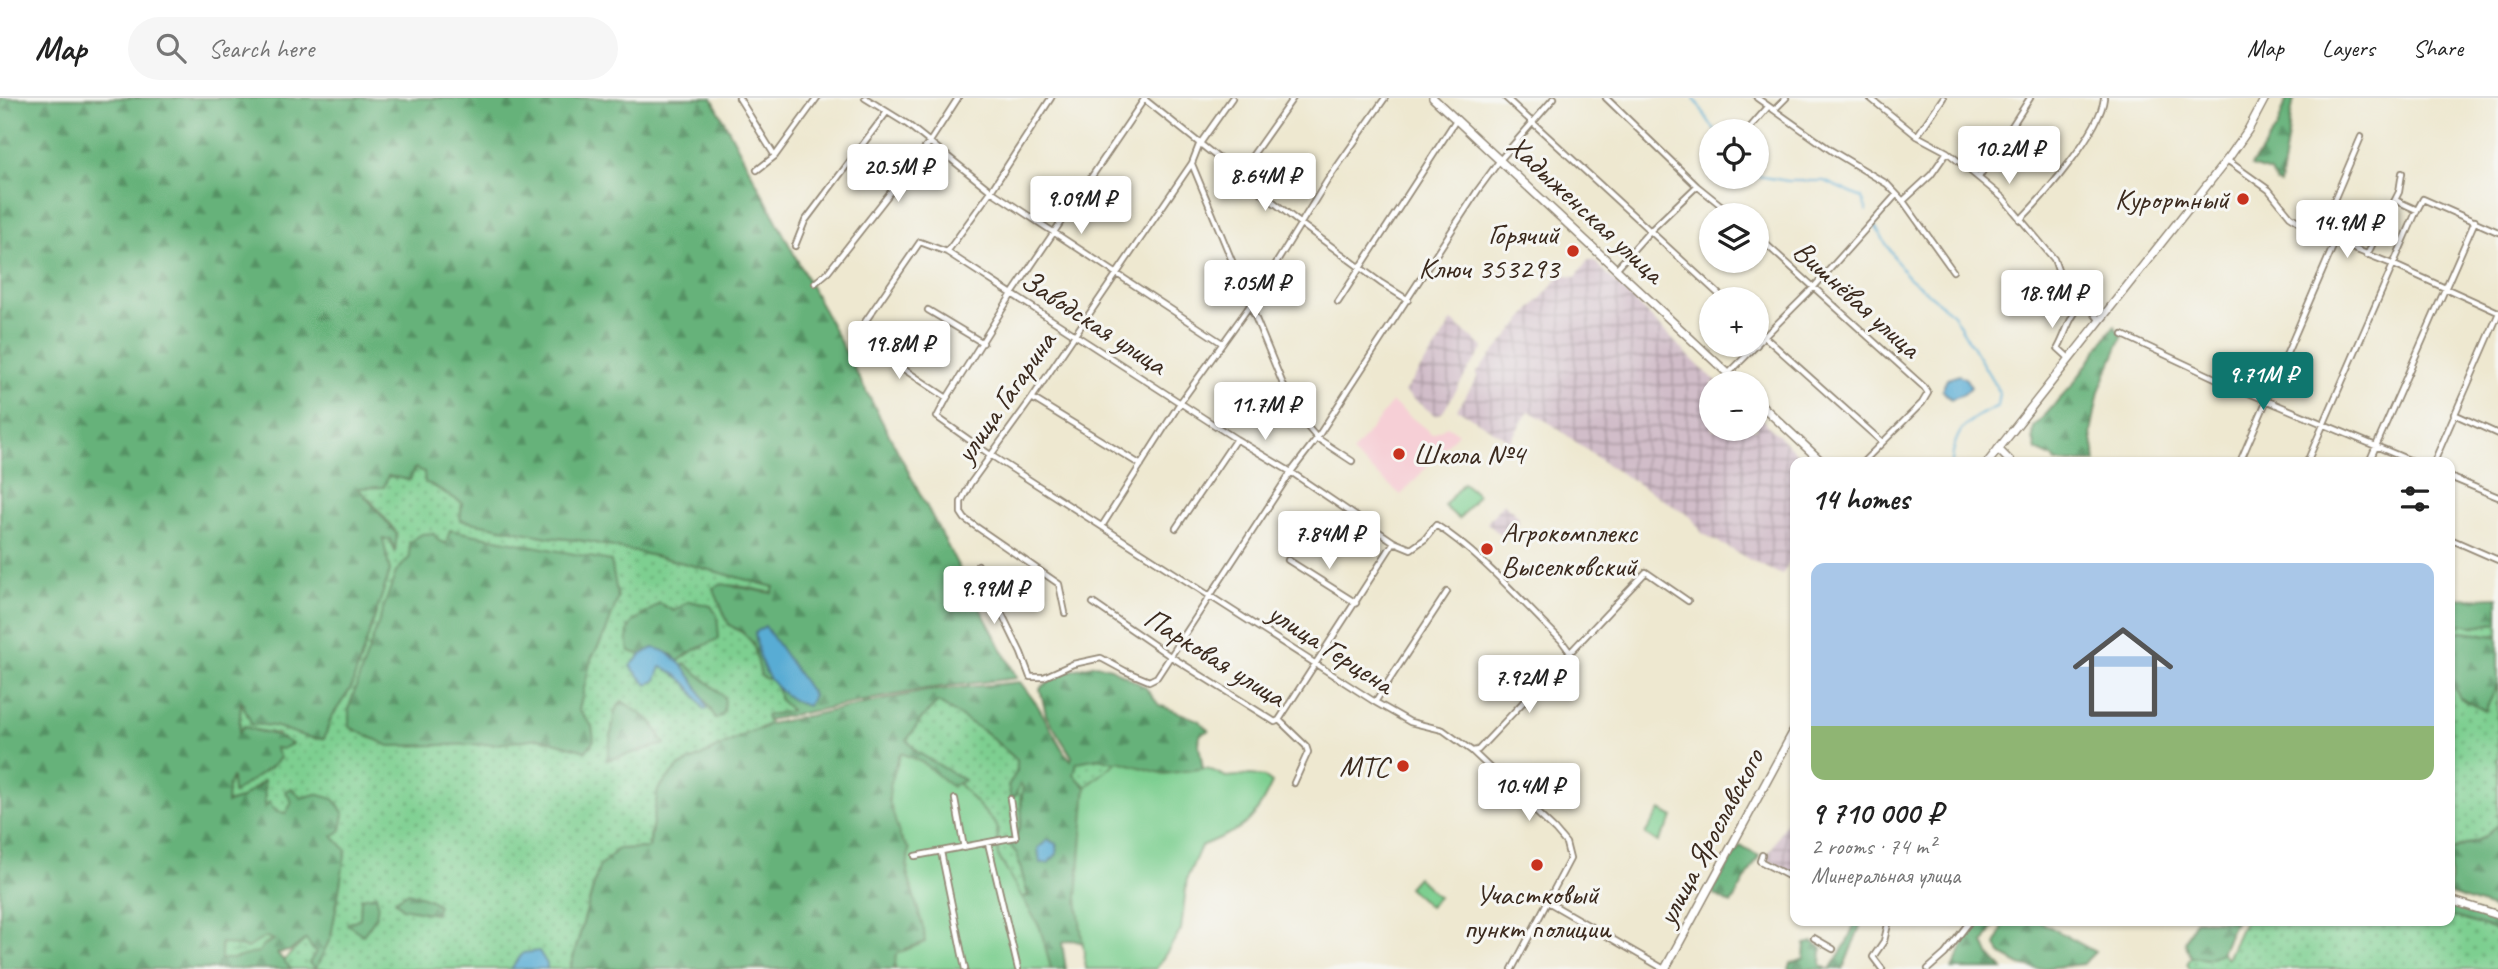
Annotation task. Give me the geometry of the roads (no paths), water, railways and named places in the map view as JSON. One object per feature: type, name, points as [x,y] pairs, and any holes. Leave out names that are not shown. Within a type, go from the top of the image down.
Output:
[{"type":"street","points":[[739,98],[775,156]]},
{"type":"street","points":[[757,170],[775,156],[817,98]]},
{"type":"street","points":[[865,98],[907,124],[991,191],[1222,342]]},
{"type":"street","points":[[815,283],[828,272],[929,143],[957,98]]},
{"type":"street","points":[[947,251],[991,191],[1051,98]]},
{"type":"street","points":[[885,340],[890,360],[947,398],[1012,294],[1144,98],[1301,225],[1408,300]]},
{"type":"street","name":"улица Гагарина","points":[[1065,613],[1059,584],[965,519],[961,513],[961,502],[989,454],[1032,398],[1192,163],[1199,145],[1232,98]]},
{"type":"street","points":[[1238,176],[1293,98]]},
{"type":"street","points":[[1102,526],[1180,403],[1251,304],[1327,181],[1385,98]]},
{"type":"street","name":"Хадыженская улица","points":[[1433,98],[1725,371]]},
{"type":"street","points":[[1506,98],[1711,287]]},
{"type":"street","points":[[978,565],[1030,677],[1044,677],[1073,664],[1101,658],[1149,681],[1157,677],[1478,190],[1500,160],[1554,98]]},
{"type":"street","points":[[1606,98],[1718,203]]},
{"type":"street","points":[[1757,98],[1832,151],[1887,184],[1903,201],[1953,271]]},
{"type":"street","points":[[1760,119],[1786,98]]},
{"type":"street","points":[[1870,98],[1917,136],[1947,152],[2003,198],[2054,260],[2060,276],[2074,287],[2101,321]]},
{"type":"street","points":[[1917,136],[1943,98]]},
{"type":"street","points":[[1979,177],[2030,98]]},
{"type":"street","points":[[2020,220],[2044,195],[2091,130],[2104,98]]},
{"type":"street","points":[[1992,457],[2227,160],[2248,130],[2265,98]]},
{"type":"street","points":[[795,246],[805,221],[887,112]]},
{"type":"street","points":[[1338,302],[1456,120]]},
{"type":"street","points":[[2319,235],[2361,137]]},
{"type":"street","points":[[1903,201],[1931,175],[1947,152]]},
{"type":"street","points":[[2227,160],[2269,190],[2290,216],[2319,235],[2394,265],[2498,314],[2436,457]]},
{"type":"street","points":[[1192,163],[1294,411],[1317,438],[1352,461]]},
{"type":"street","points":[[2367,255],[2395,200],[2402,173]]},
{"type":"street","points":[[1616,269],[1649,232],[1697,186]]},
{"type":"street","points":[[1769,333],[1896,195]]},
{"type":"street","points":[[2309,457],[2423,199],[2498,232]]},
{"type":"street","points":[[2395,200],[2417,211]]},
{"type":"street","points":[[2371,457],[2475,221]]},
{"type":"street","name":"Заводская улица","points":[[858,332],[920,242],[947,251],[1291,472],[1394,542]]},
{"type":"street","points":[[2242,457],[2335,242]]},
{"type":"street","name":"Вишнёвая улица","points":[[1769,247],[1928,393],[1922,403],[1882,442]]},
{"type":"street","points":[[2070,359],[2057,348],[2068,322],[2077,308],[2085,303]]},
{"type":"street","points":[[928,310],[983,343]]},
{"type":"street","points":[[2123,335],[2232,386],[2401,457]]},
{"type":"street","points":[[1769,341],[1882,442],[1868,457]]},
{"type":"street","points":[[1731,371],[1744,357]]},
{"type":"street","name":"улица Герцена","points":[[947,398],[937,417],[989,454],[1375,702],[1410,722],[1443,730],[1472,751],[1566,843],[1570,859],[1512,969]]},
{"type":"street","points":[[1032,398],[1141,465]]},
{"type":"street","points":[[1769,412],[1817,457]]},
{"type":"street","points":[[2454,414],[2498,434]]},
{"type":"street","points":[[1176,528],[1236,439]]},
{"type":"street","points":[[1998,449],[2006,457]]},
{"type":"street","points":[[2455,479],[2498,496]]},
{"type":"street","points":[[1279,720],[1394,542],[1411,549],[1425,539],[1436,525],[1454,537],[1561,640],[1569,651]]},
{"type":"street","points":[[2455,541],[2498,560]]},
{"type":"street","points":[[1288,560],[1356,603]]},
{"type":"street","points":[[1472,751],[1478,750],[1646,572],[1688,601]]},
{"type":"street","points":[[1375,702],[1447,592]]},
{"type":"street","name":"Парковая улица","points":[[1093,603],[1170,656],[1275,722],[1279,720],[1306,746],[1308,752],[1294,783]]},
{"type":"street","name":"улица Ярославского","points":[[1664,969],[1790,738]]},
{"type":"street","points":[[955,799],[964,848]]},
{"type":"street","points":[[915,856],[1016,837],[1010,799]]},
{"type":"street","points":[[988,843],[1018,969]]},
{"type":"street","points":[[941,852],[965,969]]},
{"type":"street","points":[[1762,855],[1760,861],[1790,877]]},
{"type":"street","points":[[1548,902],[1664,969]]},
{"type":"street","points":[[2455,902],[2498,915]]},
{"type":"street","points":[[1882,969],[1873,957],[1884,941],[1888,926]]},
{"type":"street","points":[[1928,969],[1945,954],[1966,926]]},
{"type":"street","points":[[1814,938],[1833,949]]},
{"type":"water","points":[[1959,375],[1966,379],[1971,387],[1964,394],[1951,399],[1942,390],[1947,379]]},
{"type":"water","points":[[765,626],[813,695],[808,706],[787,696],[775,686],[766,673],[755,633]]},
{"type":"water","points":[[653,648],[671,655],[687,671],[707,709],[704,710],[687,684],[669,671],[661,667],[656,680],[647,685],[630,666]]},
{"type":"water","points":[[1048,840],[1057,844],[1057,854],[1048,863],[1040,863],[1038,848]]},
{"type":"water","points":[[539,951],[547,969],[511,969],[523,953]]},
{"type":"waterway","points":[[1694,98],[1707,119]]},
{"type":"waterway","points":[[1769,178],[1824,181],[1862,198],[1867,211]]},
{"type":"waterway","points":[[1875,226],[1905,274],[1953,314],[2000,393],[1998,406],[1979,415],[1965,426],[1956,441],[1952,457]]},
{"type":"place","name":"Курортный","points":[[2243,199]]},
{"type":"place","name":"Горячий Ключ 353293","points":[[1573,251]]},
{"type":"place","name":"Школа №4","points":[[1399,454]]},
{"type":"place","name":"Агрокомплекс Выселковский","points":[[1487,549]]},
{"type":"place","name":"МТС","points":[[1403,766]]},
{"type":"place","name":"Участковый пункт полиции","points":[[1537,865]]}]
